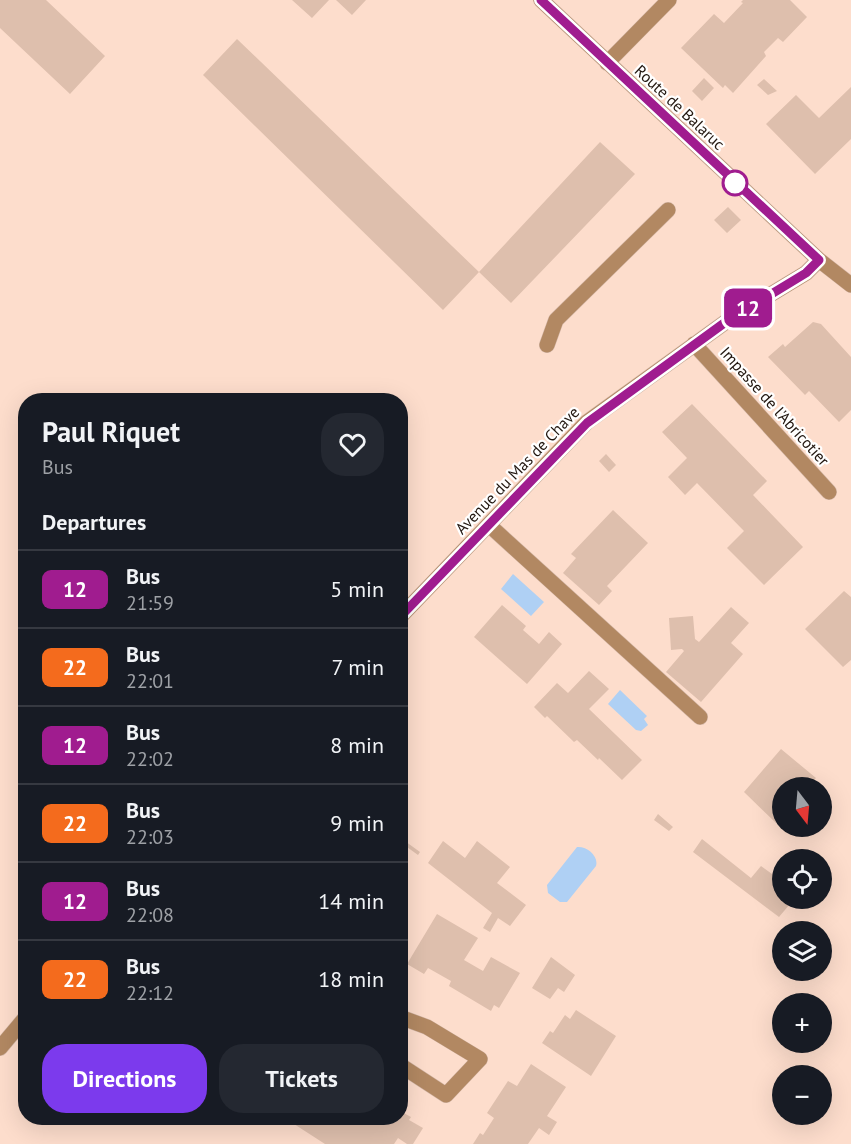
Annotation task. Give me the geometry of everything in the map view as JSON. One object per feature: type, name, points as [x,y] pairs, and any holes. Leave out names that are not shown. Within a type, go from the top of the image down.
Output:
[{"type":"street","name":"Route de Balaruc","points":[[541,0],[819,260],[851,285]]},
{"type":"street","points":[[607,63],[669,0]]},
{"type":"street","points":[[547,345],[556,320],[668,210]]},
{"type":"street","name":"Avenue du Mas de Chave","points":[[408,609],[587,423],[727,321],[806,273],[819,260]]},
{"type":"street","name":"Impasse de l'Abricotier","points":[[694,344],[829,492]]},
{"type":"street","points":[[489,525],[700,717]]},
{"type":"street","points":[[408,1020],[427,1027],[480,1059],[446,1095],[408,1070]]},
{"type":"street","points":[[0,1048],[18,1027]]},
{"type":"water","points":[[513,574],[544,602],[531,616],[501,589]]},
{"type":"water","points":[[620,690],[647,716],[644,719],[648,725],[641,731],[636,730],[608,704]]},
{"type":"water","points":[[577,847],[591,852],[596,859],[596,866],[567,902],[560,902],[548,893],[547,885]]},
{"type":"building","points":[[0,0],[46,0],[105,56],[70,94],[0,28]]},
{"type":"building","points":[[292,0],[329,0],[312,18]]},
{"type":"building","points":[[336,0],[366,0],[352,15]]},
{"type":"building","points":[[743,0],[790,0],[807,17],[783,42],[778,38],[764,52],[766,56],[733,93],[725,85],[723,88],[681,48],[714,14],[724,23],[743,3],[741,2]]},
{"type":"building","points":[[237,39],[479,272],[443,310],[203,75]]},
{"type":"building","points":[[704,78],[714,88],[702,101],[692,91]]},
{"type":"building","points":[[764,79],[777,91],[768,95],[757,85]]},
{"type":"building","points":[[851,87],[851,139],[815,174],[766,124],[796,95],[819,118]]},
{"type":"building","points":[[600,142],[635,174],[511,303],[479,272]]},
{"type":"building","points":[[728,207],[741,220],[727,233],[714,220]]},
{"type":"building","points":[[813,322],[821,324],[851,357],[851,410],[839,422],[809,391],[805,395],[768,357],[783,344],[785,347]]},
{"type":"building","points":[[692,404],[767,481],[753,495],[803,547],[764,585],[727,548],[744,531],[697,483],[685,495],[668,477],[687,458],[662,432]]},
{"type":"building","points":[[606,454],[616,465],[609,472],[599,461]]},
{"type":"building","points":[[613,510],[648,543],[607,586],[612,591],[599,605],[563,573],[576,558],[571,554]]},
{"type":"building","points":[[844,591],[851,597],[851,660],[843,667],[805,629]]},
{"type":"building","points":[[502,605],[526,626],[523,630],[539,644],[549,632],[562,644],[527,684],[474,637]]},
{"type":"building","points":[[731,607],[749,623],[731,643],[743,654],[701,702],[666,672],[684,651],[682,649],[671,650],[669,618],[693,616],[695,639],[699,642]]},
{"type":"building","points":[[589,671],[609,689],[589,709],[642,760],[622,780],[599,758],[598,760],[577,740],[574,742],[534,707],[557,683],[568,693]]},
{"type":"building","points":[[781,749],[815,777],[772,777],[772,819],[744,792]]},
{"type":"building","points":[[658,814],[673,827],[669,831],[654,820]]},
{"type":"building","points":[[702,839],[751,878],[761,866],[772,874],[772,909],[786,909],[779,917],[693,852]]},
{"type":"building","points":[[443,841],[465,858],[477,841],[510,867],[497,883],[526,905],[510,926],[498,918],[490,932],[483,928],[492,913],[428,863]]},
{"type":"building","points":[[408,843],[420,852],[418,855],[408,848]]},
{"type":"building","points":[[437,914],[478,938],[464,960],[483,971],[491,957],[520,973],[499,1008],[494,1005],[491,1011],[449,986],[451,981],[428,968],[424,974],[408,965]]},
{"type":"building","points":[[551,957],[575,975],[564,992],[558,988],[550,999],[532,988]]},
{"type":"building","points":[[576,1010],[616,1036],[591,1076],[542,1043],[550,1031],[553,1033],[565,1015],[570,1019]]},
{"type":"building","points":[[531,1064],[566,1087],[547,1116],[557,1122],[549,1135],[539,1128],[528,1144],[473,1144],[480,1133],[483,1135],[494,1118],[487,1113],[508,1081],[517,1086]]},
{"type":"building","points":[[408,1115],[411,1117],[409,1120],[423,1128],[413,1144],[407,1144],[398,1138],[394,1144],[325,1144],[296,1125],[408,1125]]},
{"type":"bus line","name":"12","points":[[408,609],[587,423],[727,321],[806,273],[819,260],[541,0]]}]
